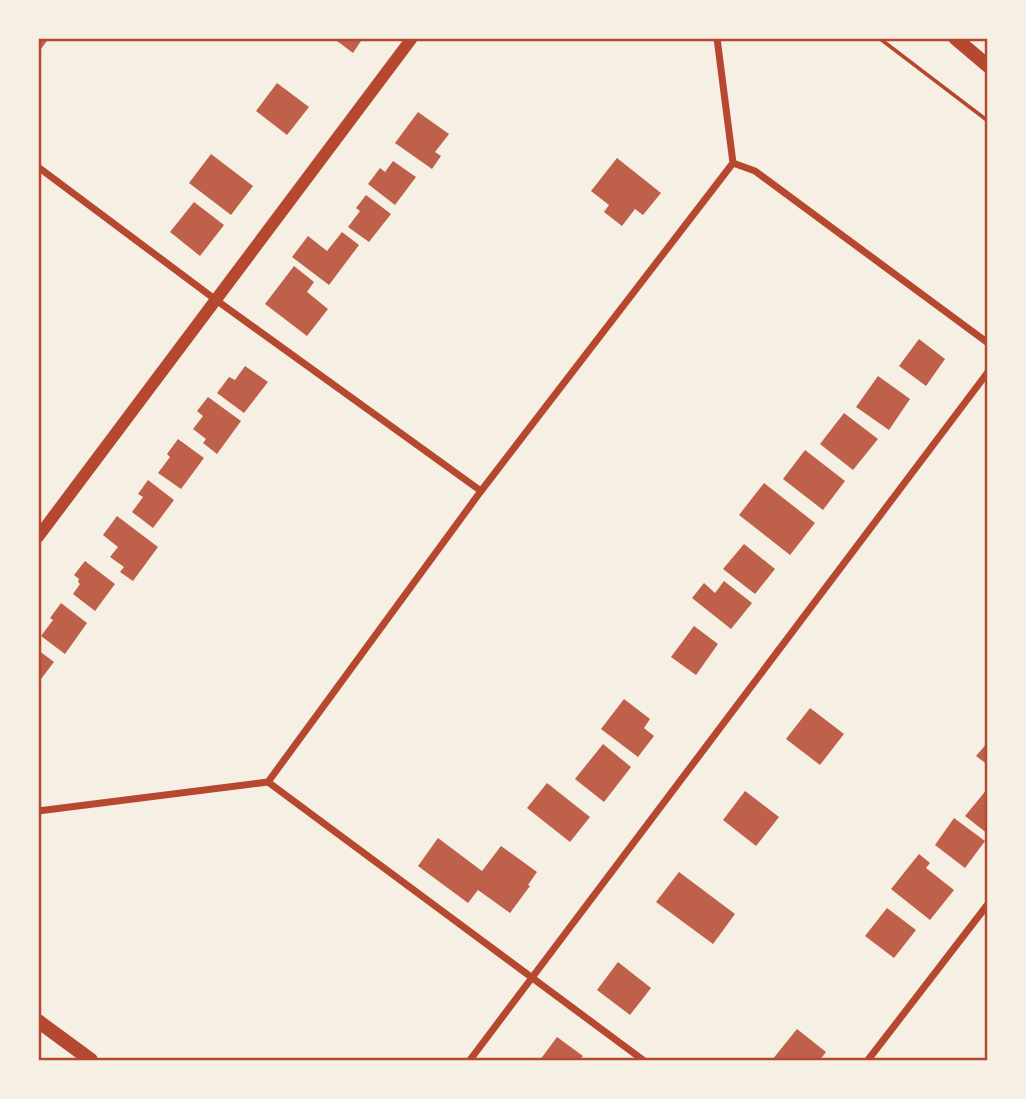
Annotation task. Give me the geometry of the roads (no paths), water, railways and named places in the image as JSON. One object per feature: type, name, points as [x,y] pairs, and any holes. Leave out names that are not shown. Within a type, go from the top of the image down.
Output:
[{"type":"main road","points":[[955,38],[988,66]]},
{"type":"main road","points":[[38,1021],[91,1060]]},
{"type":"street","points":[[38,537],[412,38]]},
{"type":"street","points":[[268,782],[481,491],[733,163],[716,38]]},
{"type":"street","points":[[733,163],[755,171],[988,343]]},
{"type":"street","points":[[38,167],[216,300],[481,491]]},
{"type":"street","points":[[470,1060],[988,372]]},
{"type":"street","points":[[38,811],[268,782],[643,1060]]},
{"type":"street","points":[[868,1060],[988,904]]}]
